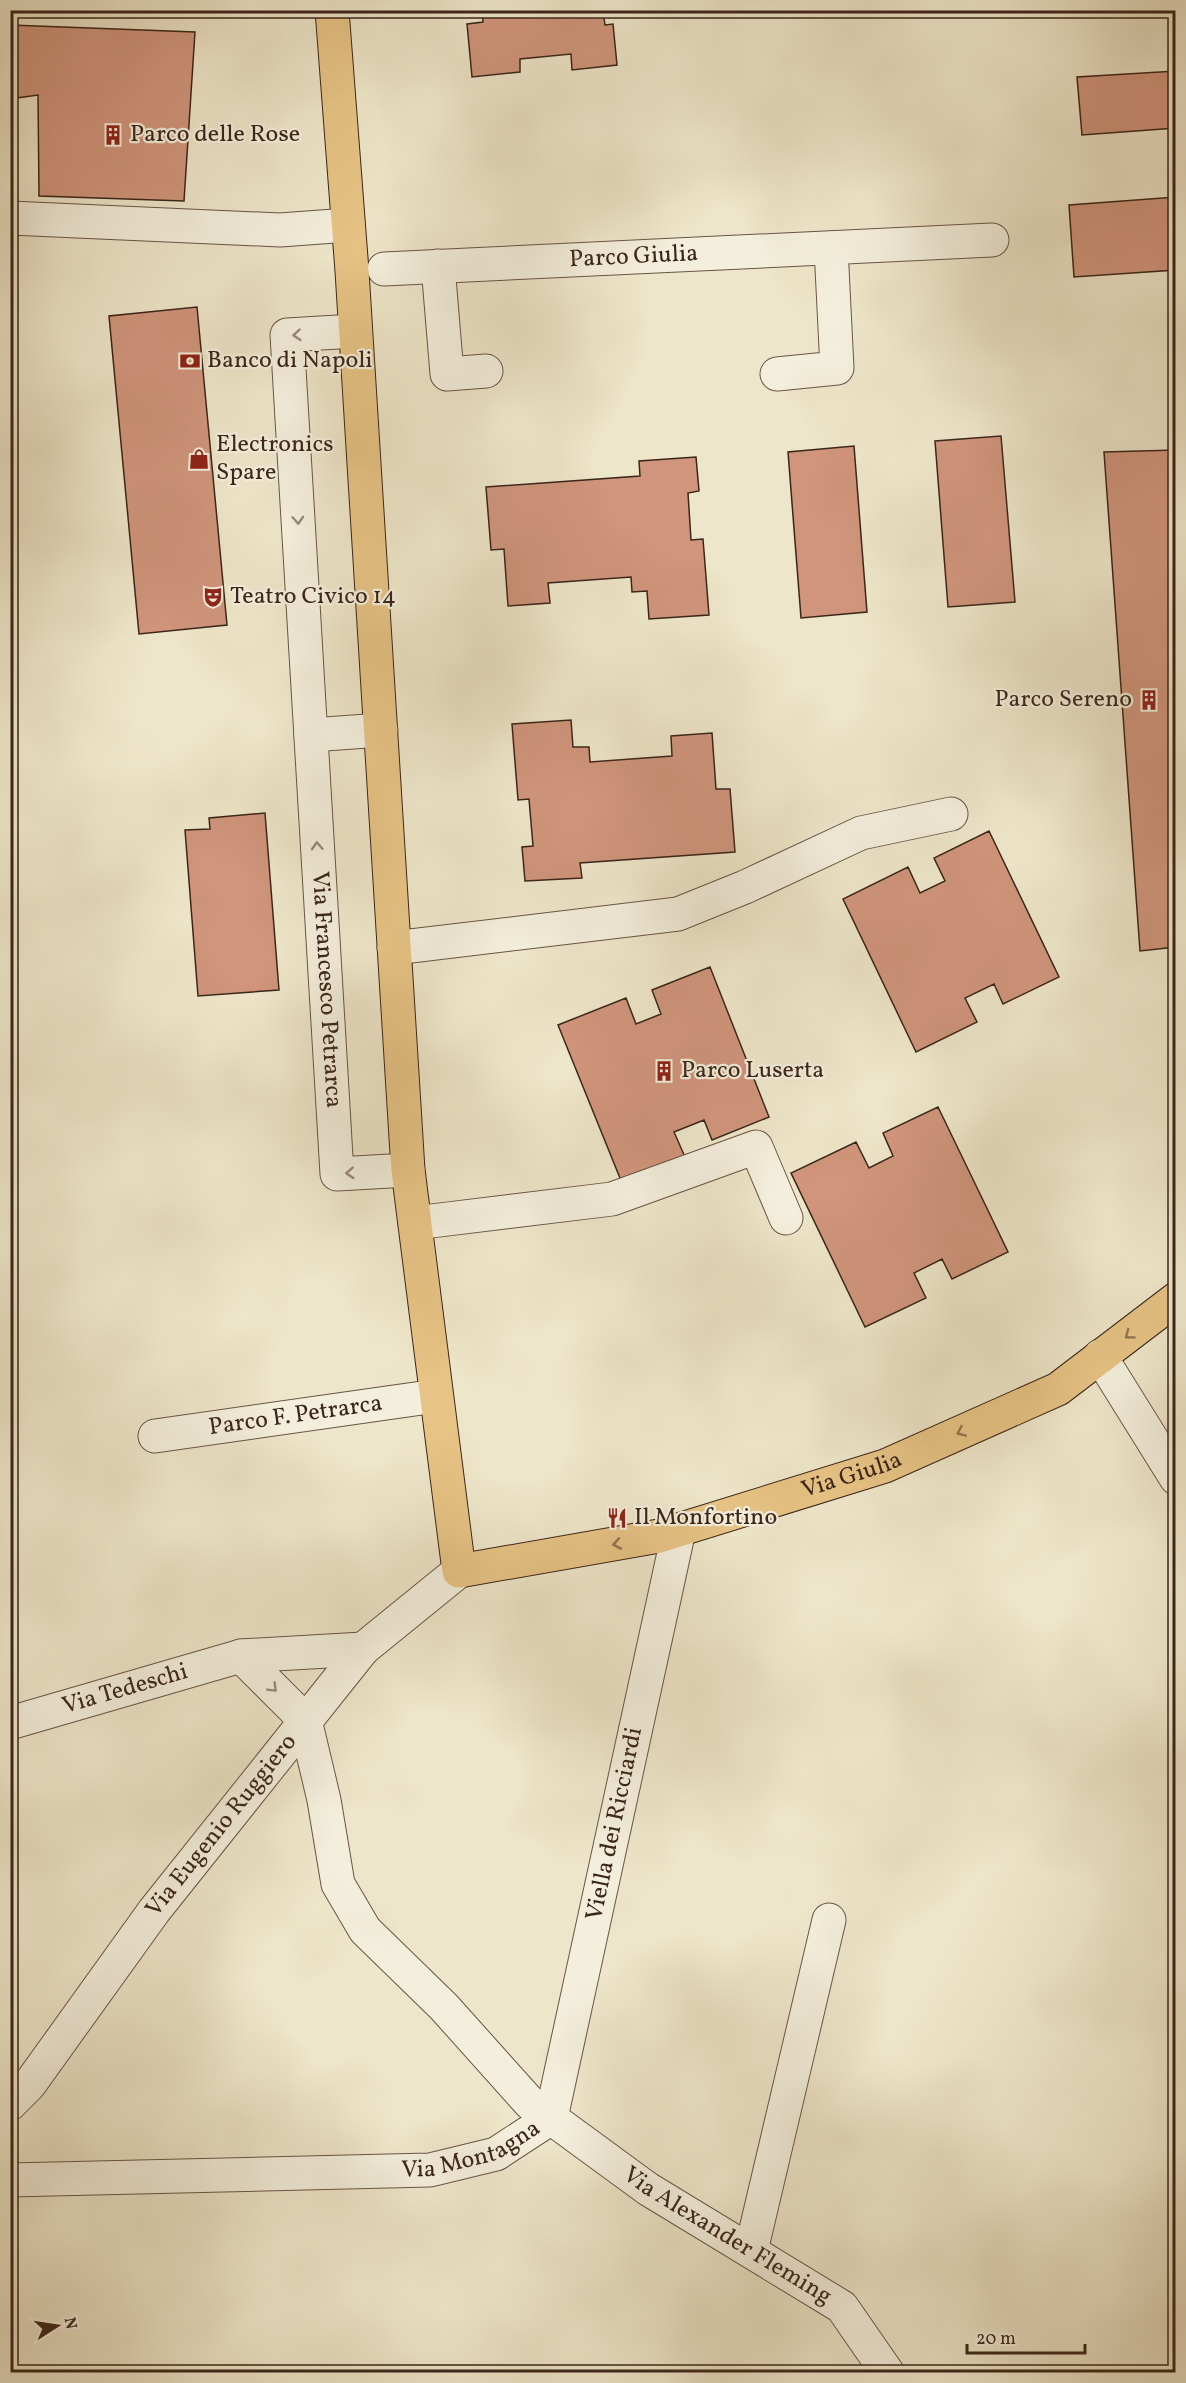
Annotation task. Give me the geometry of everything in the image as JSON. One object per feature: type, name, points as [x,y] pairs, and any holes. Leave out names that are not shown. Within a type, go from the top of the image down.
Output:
[{"type":"main road","points":[[332,10],[356,331],[408,1170],[459,1571]]},
{"type":"main road","name":"Via Giulia","points":[[459,1571],[659,1536],[885,1466],[1058,1389],[1176,1299]]},
{"type":"street","points":[[10,218],[280,230],[348,225]]},
{"type":"street","name":"Parco Giulia","points":[[384,269],[992,240]]},
{"type":"street","points":[[777,374],[837,368],[831,248]]},
{"type":"street","points":[[438,266],[447,374],[486,371]]},
{"type":"street","name":"Via Francesco Petrarca","points":[[356,331],[287,335],[337,1174],[408,1170]]},
{"type":"street","points":[[310,735],[381,730]]},
{"type":"street","points":[[394,948],[678,914],[745,887],[861,833],[951,814]]},
{"type":"street","points":[[415,1223],[612,1199],[756,1147],[786,1218]]},
{"type":"street","points":[[1100,1356],[1176,1478]]},
{"type":"street","name":"Parco F. Petrarca","points":[[155,1436],[436,1396]]},
{"type":"street","name":"Viella dei Ricciardi","points":[[551,2118],[679,1530]]},
{"type":"street","name":"Via Eugenio Ruggiero","points":[[10,2104],[29,2085],[154,1911],[363,1649],[459,1571]]},
{"type":"street","name":"Via Tedeschi","points":[[10,1723],[241,1656],[363,1649]]},
{"type":"street","points":[[241,1656],[305,1720]]},
{"type":"street","name":"Via Montagna","points":[[10,2180],[430,2170],[496,2154],[551,2118],[530,2103],[444,2007],[365,1930],[338,1884],[324,1800],[305,1720]]},
{"type":"street","points":[[751,2251],[829,1920]]},
{"type":"street","name":"Via Alexander Fleming","points":[[551,2118],[648,2189],[842,2307],[887,2373]]},
{"type":"building","points":[[482,10],[603,10],[605,25],[613,24],[617,65],[572,70],[571,54],[520,59],[520,72],[472,77],[467,24],[483,22]]},
{"type":"building","name":"Parco delle Rose","points":[[10,25],[195,32],[184,201],[39,196],[38,95],[17,98],[10,172]]},
{"type":"building","points":[[1176,71],[1176,128],[1082,135],[1077,77]]},
{"type":"building","points":[[1176,197],[1176,270],[1074,277],[1069,205]]},
{"type":"building","points":[[197,307],[227,625],[139,634],[109,316]]},
{"type":"building","points":[[1001,436],[1015,602],[948,607],[935,441]]},
{"type":"building","points":[[854,446],[867,612],[801,618],[788,452]]},
{"type":"building","name":"Parco Sereno","points":[[1176,450],[1176,947],[1140,951],[1104,452]]},
{"type":"building","points":[[696,457],[699,491],[688,493],[691,540],[703,539],[709,615],[649,619],[647,591],[632,592],[631,577],[548,583],[550,603],[508,606],[504,549],[491,550],[486,487],[640,476],[639,461]]},
{"type":"building","points":[[571,720],[573,747],[589,747],[590,762],[672,756],[671,736],[712,733],[716,789],[730,789],[735,852],[580,863],[582,878],[525,881],[522,847],[533,846],[529,799],[518,800],[512,724]]},
{"type":"building","points":[[265,813],[279,990],[198,996],[185,830],[210,829],[209,818]]},
{"type":"building","points":[[989,831],[1059,977],[1003,1004],[994,984],[965,998],[977,1022],[916,1052],[843,899],[908,867],[920,893],[945,881],[934,858]]},
{"type":"building","name":"Parco Luserta","points":[[710,967],[769,1117],[712,1140],[704,1120],[674,1132],[685,1157],[622,1183],[558,1025],[626,998],[636,1024],[661,1014],[652,990]]},
{"type":"building","points":[[938,1107],[1008,1252],[952,1279],[942,1259],[914,1273],[926,1298],[865,1327],[791,1173],[856,1142],[869,1168],[893,1156],[883,1133]]},
{"type":"place","name":"Parco delle Rose","points":[[113,135]]},
{"type":"place","name":"Banco di Napoli","points":[[190,361]]},
{"type":"place","name":"Electronics Spare","points":[[199,459]]},
{"type":"place","name":"Teatro Civico 14","points":[[213,597]]},
{"type":"place","name":"Parco Sereno","points":[[1149,700]]},
{"type":"place","name":"Parco Luserta","points":[[664,1071]]},
{"type":"place","name":"Il Monfortino","points":[[617,1518]]}]
